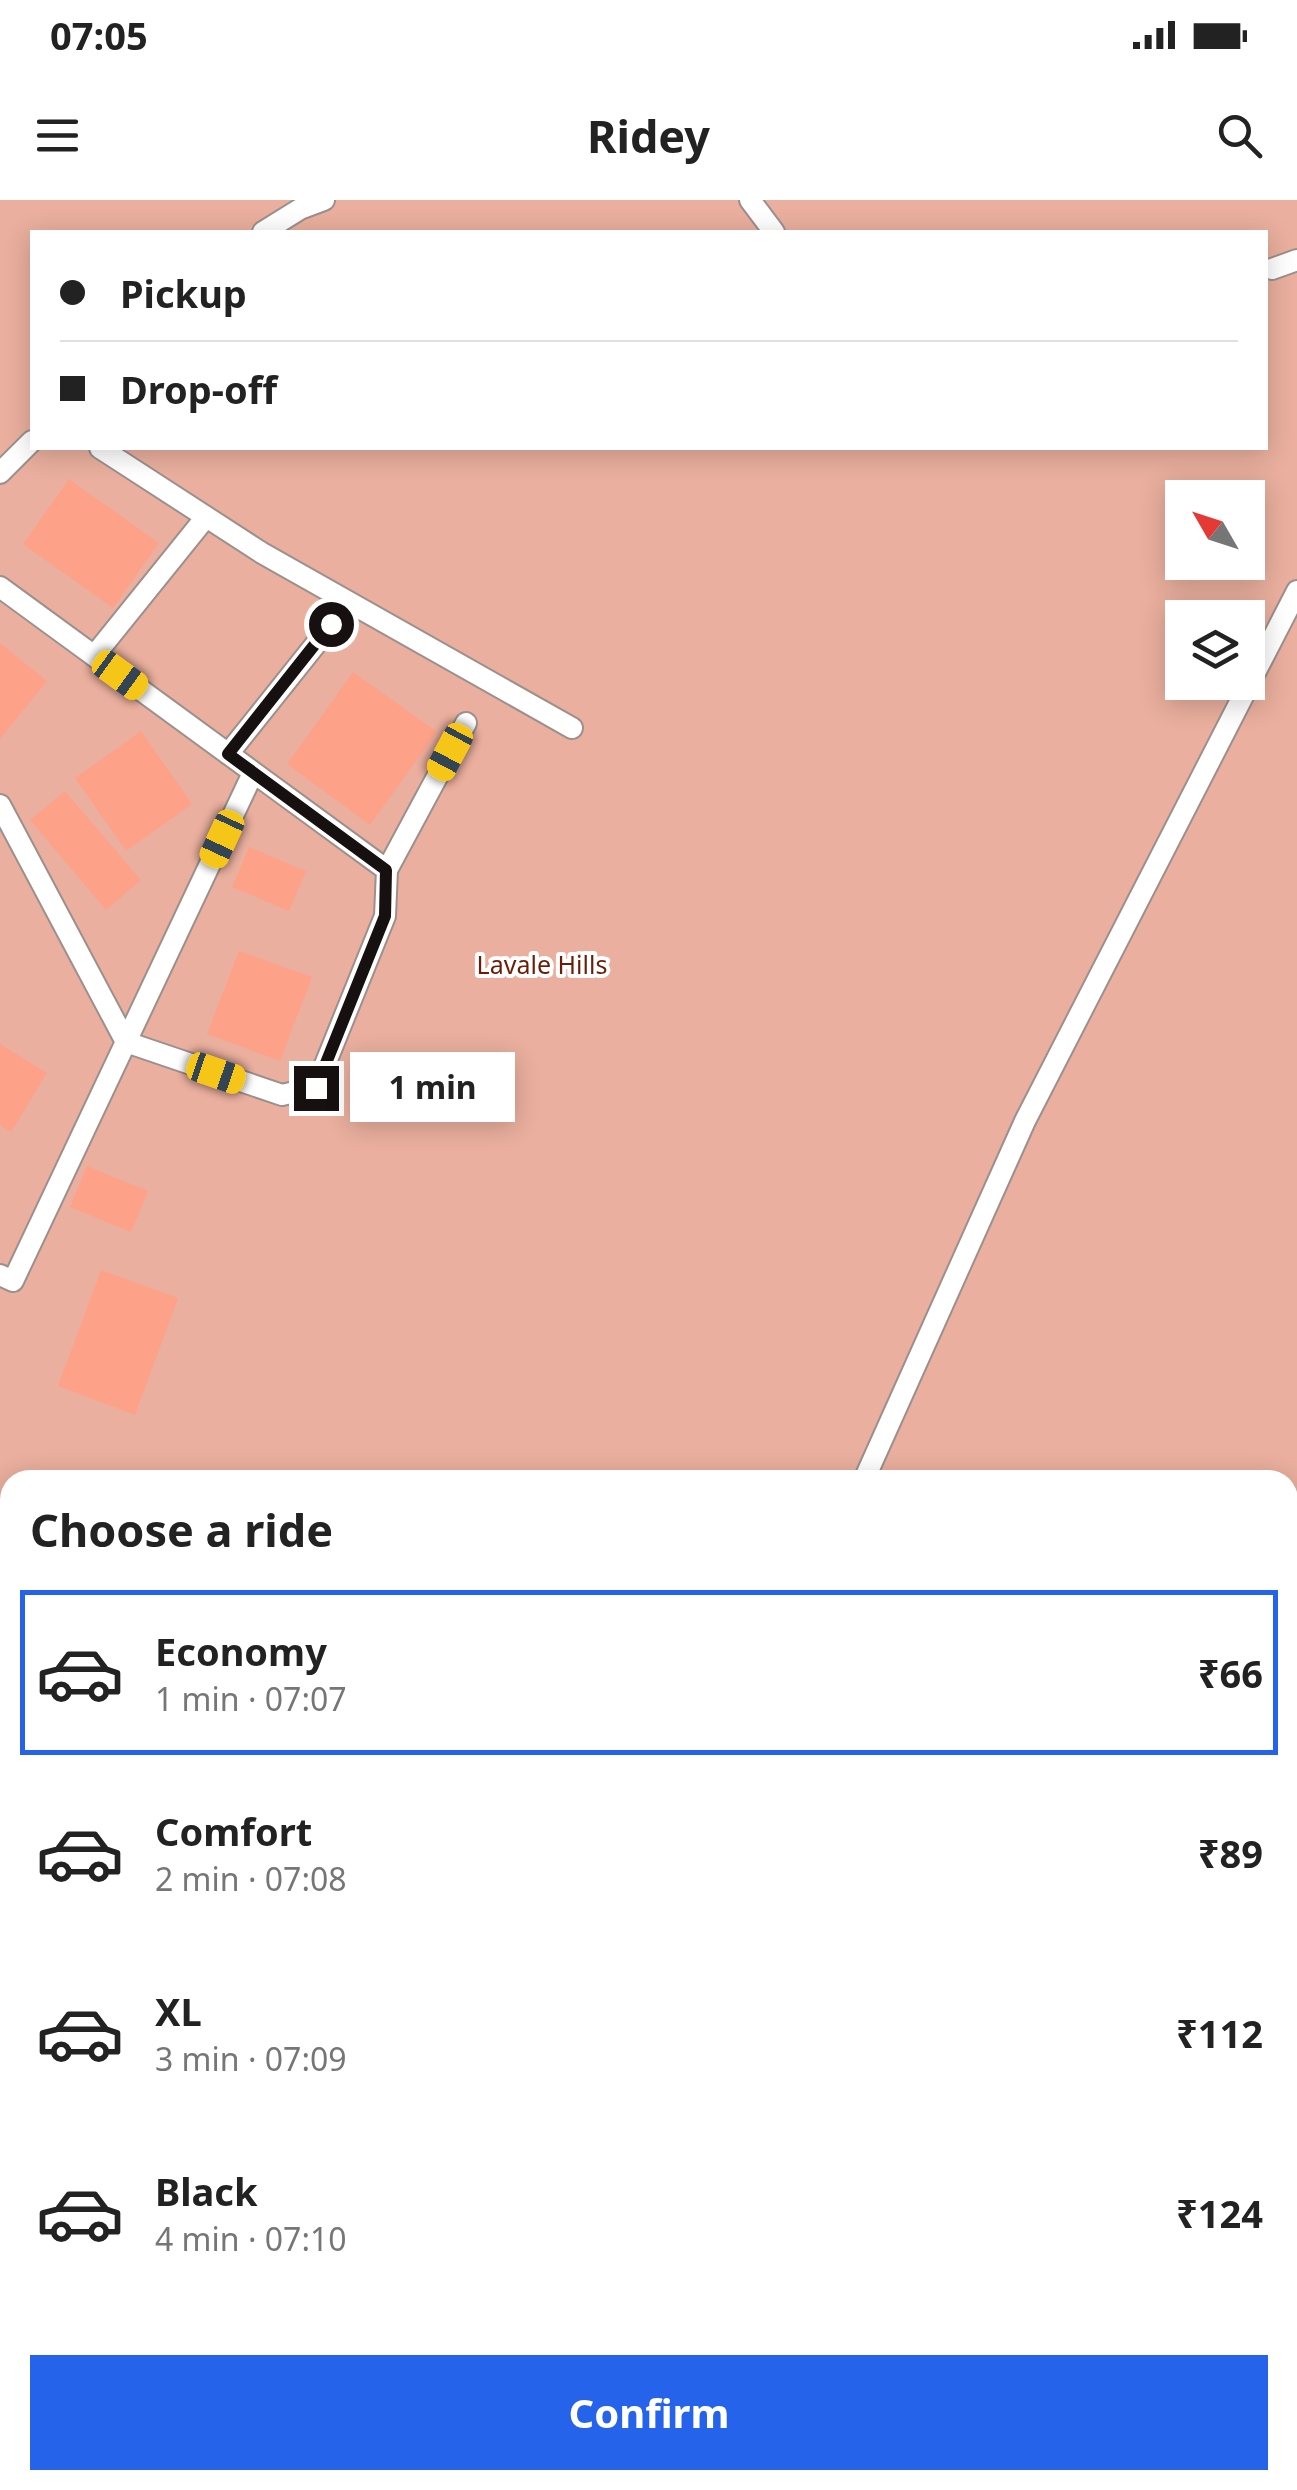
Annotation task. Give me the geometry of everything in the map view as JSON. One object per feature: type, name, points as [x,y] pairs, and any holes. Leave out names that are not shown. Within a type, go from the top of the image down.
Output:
[{"type":"lane","points":[[265,230],[296,204],[324,200]]},
{"type":"lane","points":[[750,200],[772,230]]},
{"type":"lane","points":[[1272,268],[1297,260]]},
{"type":"lane","points":[[0,473],[30,442]]},
{"type":"lane","points":[[103,450],[262,554],[572,728]]},
{"type":"lane","points":[[94,656],[206,517]]},
{"type":"lane","points":[[0,587],[386,870]]},
{"type":"lane","points":[[869,1470],[1026,1122],[1297,592]]},
{"type":"lane","points":[[228,754],[331,624]]},
{"type":"lane","points":[[0,805],[126,1042],[282,1095],[316,1088],[385,916],[386,870],[466,723]]},
{"type":"lane","points":[[0,1275],[13,1281],[254,773]]},
{"type":"green space","name":"Lavale Hills","points":[[0,200],[1297,200],[1297,1470],[0,1470]]},
{"type":"building","points":[[69,479],[159,543],[113,608],[23,544]]},
{"type":"building","points":[[0,643],[47,681],[0,739]]},
{"type":"building","points":[[353,672],[437,732],[370,825],[287,764]]},
{"type":"building","points":[[141,731],[192,804],[126,851],[75,778]]},
{"type":"building","points":[[65,791],[141,880],[106,910],[30,820]]},
{"type":"building","points":[[249,847],[306,871],[289,911],[232,887]]},
{"type":"building","points":[[239,951],[312,977],[280,1061],[207,1034]]},
{"type":"building","points":[[0,1044],[47,1073],[11,1132],[0,1125]]},
{"type":"building","points":[[87,1166],[148,1191],[131,1232],[70,1207]]},
{"type":"building","points":[[101,1270],[178,1298],[135,1415],[58,1386]]},
{"type":"route","points":[[316,1088],[385,916],[386,870],[228,754],[331,624]]}]
